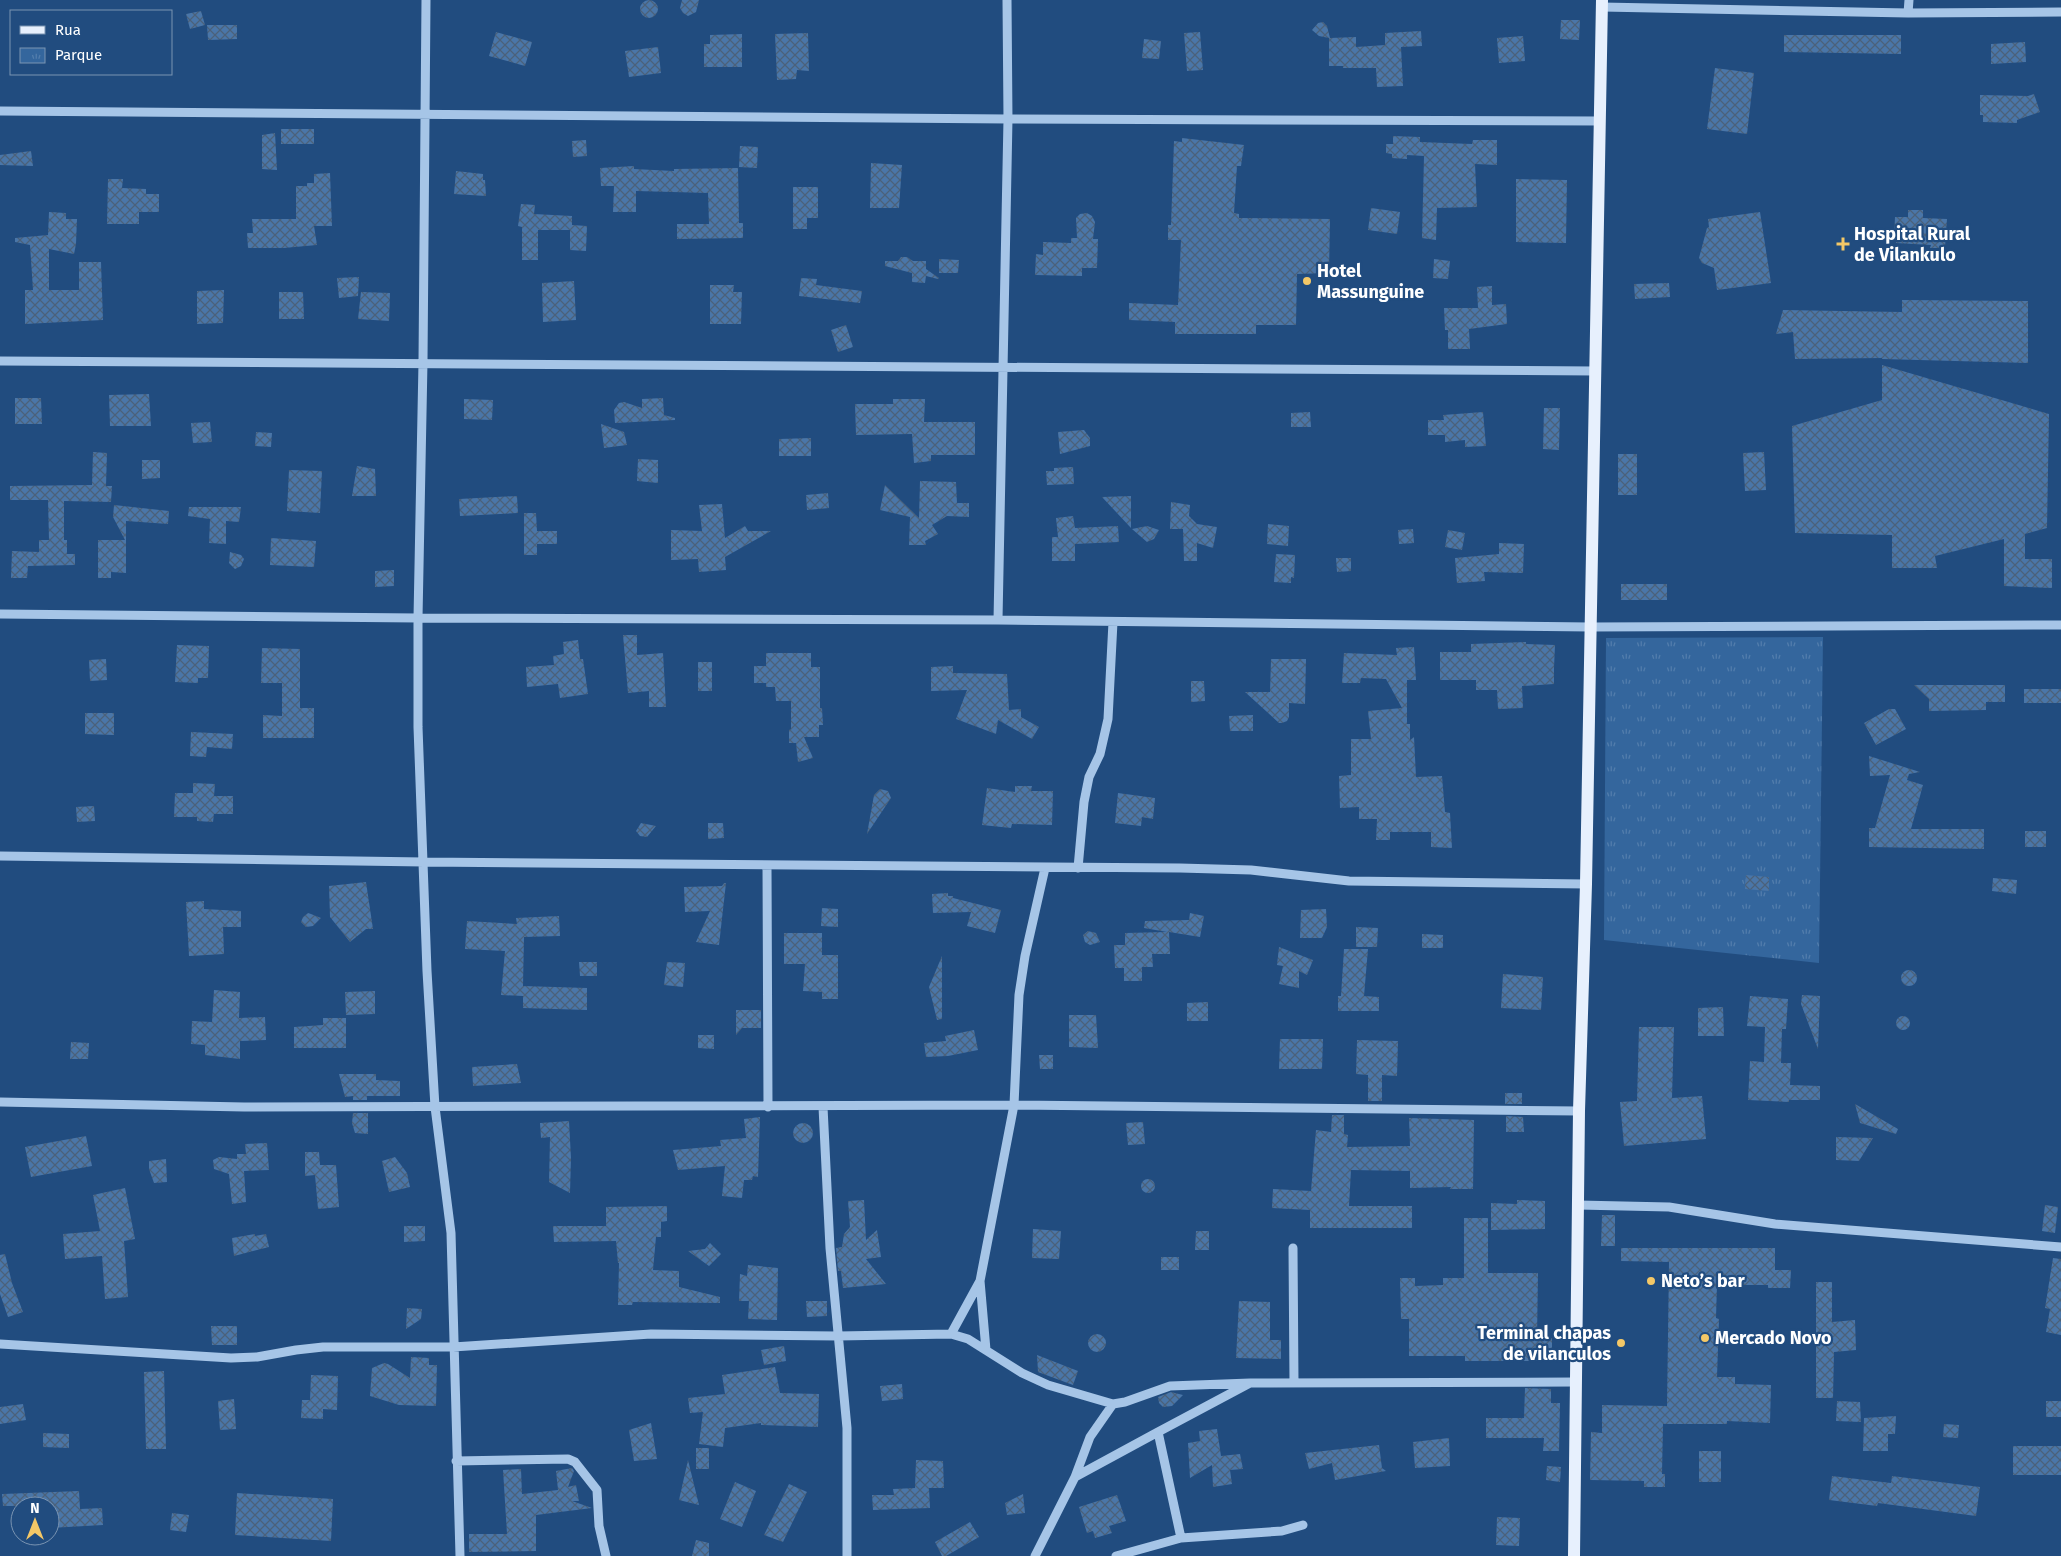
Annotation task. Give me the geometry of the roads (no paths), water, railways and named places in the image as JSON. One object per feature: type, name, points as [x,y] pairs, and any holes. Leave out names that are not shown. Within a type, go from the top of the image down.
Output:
[{"type":"main road","points":[[1574,1556],[1579,1112],[1586,884],[1602,4]]},
{"type":"street","points":[[426,0],[418,727],[424,862],[426,971],[436,1106],[449,1206],[460,1556]]},
{"type":"street","points":[[998,620],[1008,118],[1007,0]]},
{"type":"street","points":[[1908,13],[1909,0]]},
{"type":"street","points":[[1602,4],[1908,13],[2061,12]]},
{"type":"street","points":[[0,111],[1600,121]]},
{"type":"street","points":[[0,361],[423,362],[1003,368],[1595,371]]},
{"type":"street","points":[[0,614],[998,620],[1590,627],[2061,625]]},
{"type":"street","points":[[1078,868],[1084,802],[1089,777],[1100,754],[1108,719],[1112,622]]},
{"type":"street","points":[[0,856],[1251,870],[1349,881],[1586,884]]},
{"type":"street","points":[[767,866],[768,1107]]},
{"type":"street","points":[[986,1350],[980,1281],[1014,1105],[1019,995],[1025,956],[1045,868]]},
{"type":"street","points":[[0,1102],[244,1107],[1014,1105],[1579,1112]]},
{"type":"street","points":[[823,1106],[825,1170],[838,1336],[848,1428],[847,1556]]},
{"type":"street","points":[[1578,1205],[1669,1207],[1775,1224],[2061,1248]]},
{"type":"street","points":[[1294,1248],[1294,1382]]},
{"type":"street","points":[[951,1334],[980,1281]]},
{"type":"street","points":[[0,1344],[257,1358],[322,1347],[453,1347],[651,1334],[838,1336],[951,1334],[968,1339],[1022,1373],[1048,1385],[1113,1404],[1125,1402],[1170,1386],[1294,1382],[1575,1382]]},
{"type":"street","points":[[1075,1477],[1250,1383]]},
{"type":"street","points":[[1035,1556],[1075,1477],[1090,1437],[1113,1404]]},
{"type":"street","points":[[1158,1432],[1181,1538]]},
{"type":"street","points":[[456,1461],[568,1459],[575,1462],[597,1490],[599,1526],[606,1556]]},
{"type":"street","points":[[1116,1556],[1181,1538],[1282,1531],[1303,1525]]},
{"type":"place","name":"Hospital Rural de Vilankulo","points":[[1843,244]]},
{"type":"place","name":"Hotel Massunguine","points":[[1307,281]]},
{"type":"place","name":"Neto’s bar","points":[[1651,1281]]},
{"type":"place","name":"Mercado Novo","points":[[1705,1338]]},
{"type":"place","name":"Terminal chapas de vilanculos","points":[[1621,1343]]}]
